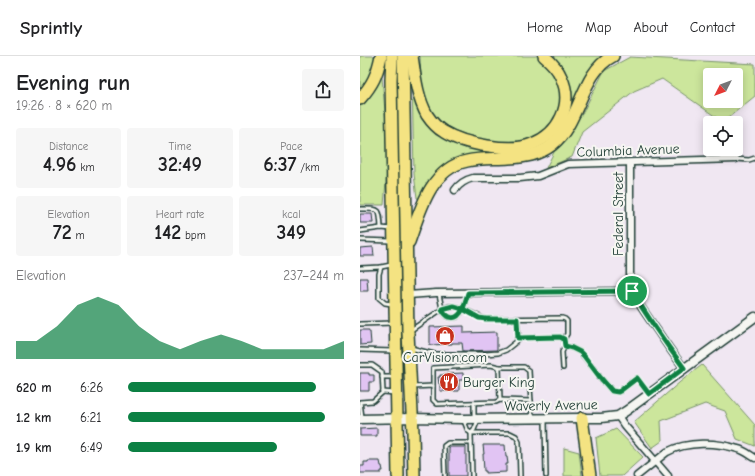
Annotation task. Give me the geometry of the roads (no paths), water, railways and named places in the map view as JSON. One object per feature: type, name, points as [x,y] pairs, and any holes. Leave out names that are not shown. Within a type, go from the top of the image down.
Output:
[{"type":"highway","points":[[360,99],[369,89],[376,76],[381,56]]},
{"type":"highway","points":[[392,56],[391,80],[398,476]]},
{"type":"highway","points":[[403,56],[408,333],[414,476]]},
{"type":"highway","points":[[412,56],[415,79],[422,104],[434,124],[444,132],[456,138],[483,145],[510,148],[531,145],[542,140],[552,132],[562,117],[566,101],[565,88],[559,73],[552,63],[544,56]]},
{"type":"highway","points":[[407,248],[424,201],[438,178],[457,164],[467,161],[529,156],[542,152],[548,148],[563,134],[572,120],[590,79],[598,68],[606,60],[613,56]]},
{"type":"highway","points":[[582,418],[590,476]]},
{"type":"street","name":"Columbia Avenue","points":[[455,190],[459,184],[473,178],[520,178],[538,176],[568,164],[736,159]]},
{"type":"street","name":"Federal Street","points":[[630,163],[630,282],[632,291],[640,305],[684,368]]},
{"type":"street","points":[[408,295],[632,291]]},
{"type":"street","name":"Waverly Avenue","points":[[361,419],[601,418],[618,416],[626,412],[755,317]]},
{"type":"street","points":[[618,416],[668,476]]},
{"type":"street","points":[[637,476],[667,452],[684,445],[718,444],[740,449],[755,458]]},
{"type":"lane","points":[[736,159],[749,160],[755,158]]},
{"type":"lane","points":[[360,208],[375,209],[379,211],[381,215],[382,228]]},
{"type":"lane","points":[[360,231],[382,228],[394,229]]},
{"type":"lane","points":[[360,240],[394,241]]},
{"type":"lane","points":[[360,268],[395,265]]},
{"type":"lane","points":[[381,267],[379,274],[379,298],[385,304],[396,305]]},
{"type":"lane","points":[[439,294],[444,313],[451,318],[460,315],[468,293]]},
{"type":"lane","points":[[408,333],[442,309],[453,306],[463,309],[479,318],[486,319],[562,318],[567,321],[567,334],[564,339],[565,346],[562,352],[562,368]]},
{"type":"lane","points":[[409,348],[434,354],[498,353],[506,350],[516,342],[518,338],[517,319]]},
{"type":"lane","points":[[360,324],[396,323]]},
{"type":"lane","points":[[518,338],[560,337],[564,339]]},
{"type":"lane","points":[[565,346],[576,350],[584,356],[612,391],[620,391],[637,378],[649,394]]},
{"type":"lane","points":[[360,350],[396,351]]},
{"type":"lane","points":[[360,365],[372,365],[382,372],[382,392],[373,401],[360,402],[361,419]]},
{"type":"lane","points":[[531,401],[500,400],[496,402],[437,404],[433,400],[433,368],[491,365],[499,367],[524,367],[530,374],[532,418]]},
{"type":"lane","points":[[499,367],[500,400]]},
{"type":"lane","points":[[382,377],[397,377]]},
{"type":"lane","points":[[410,387],[433,386]]},
{"type":"lane","points":[[382,392],[397,393]]},
{"type":"lane","points":[[472,476],[471,433],[474,430],[476,419],[474,403]]},
{"type":"lane","points":[[545,418],[546,476]]},
{"type":"lane","points":[[463,419],[468,431],[471,433],[514,434],[518,438],[519,442],[520,476]]},
{"type":"lane","points":[[445,476],[445,445],[448,443],[471,443]]},
{"type":"place","name":"CarVision.com","points":[[445,336]]},
{"type":"place","name":"Burger King","points":[[449,382]]}]
